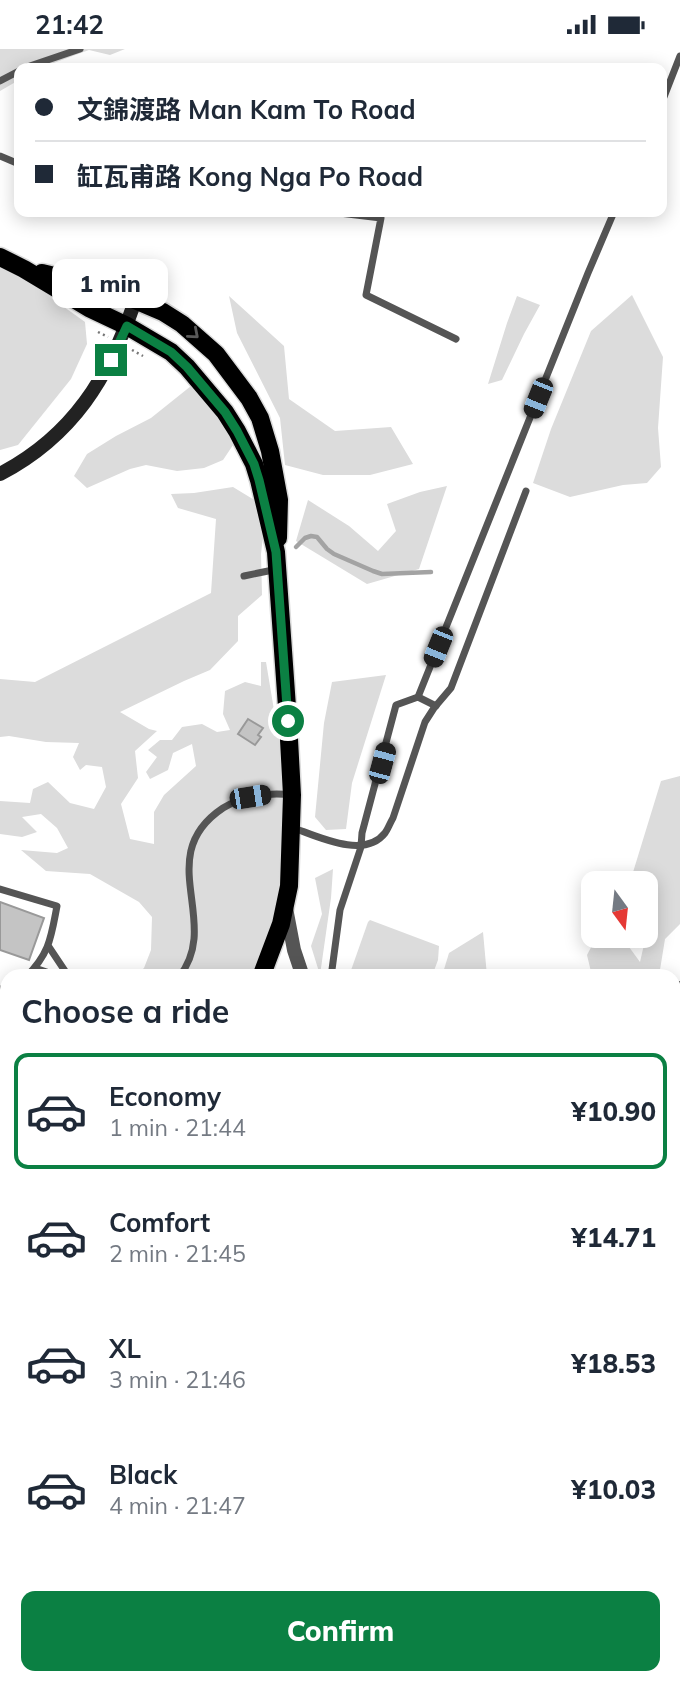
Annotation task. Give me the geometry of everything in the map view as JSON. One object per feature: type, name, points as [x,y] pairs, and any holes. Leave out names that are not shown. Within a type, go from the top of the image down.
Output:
[{"type":"main road","points":[[0,257],[89,308],[127,326],[171,352],[187,367],[225,412],[254,464],[277,560]]},
{"type":"main road","points":[[24,269],[109,289],[163,312],[182,324],[216,354],[249,398],[260,418],[277,486],[280,511],[277,560],[292,795],[289,886],[281,924],[264,969]]},
{"type":"street","points":[[0,474],[33,454],[65,428],[79,411],[120,343],[135,301]]},
{"type":"street","points":[[285,903],[301,969]]},
{"type":"lane","points":[[39,63],[80,49]]},
{"type":"lane","points":[[667,89],[680,56]]},
{"type":"lane","points":[[373,217],[381,218],[366,295],[456,339]]},
{"type":"lane","points":[[332,969],[340,910],[361,846],[362,833],[397,705],[418,697],[612,217]]},
{"type":"lane","points":[[291,827],[335,843],[361,846],[378,840],[385,833],[393,818],[425,722],[451,688],[526,491]]},
{"type":"lane","points":[[244,576],[277,560]]},
{"type":"lane","points":[[418,697],[436,706]]},
{"type":"lane","points":[[183,969],[191,955],[196,935],[189,864],[200,831],[212,816],[239,800],[277,793],[292,795]]},
{"type":"lane","points":[[0,889],[57,906],[49,947],[35,968],[38,969]]},
{"type":"lane","points":[[49,947],[64,969]]},
{"type":"shaded area","points":[[0,49],[125,49],[110,55],[89,50],[54,63],[14,63],[14,83],[0,91]]},
{"type":"shaded area","points":[[0,268],[25,279],[85,322],[87,344],[71,379],[18,445],[0,450]]},
{"type":"shaded area","points":[[632,295],[663,357],[658,428],[661,467],[647,483],[623,485],[570,497],[533,483],[551,429],[591,331]]},
{"type":"shaded area","points":[[229,296],[284,346],[289,399],[335,431],[391,427],[413,464],[370,475],[323,475],[285,465],[280,418],[237,333]]},
{"type":"shaded area","points":[[517,296],[540,305],[502,380],[488,384],[507,323]]},
{"type":"shaded area","points":[[191,386],[235,442],[223,460],[204,468],[177,471],[146,465],[87,488],[74,476],[87,454],[151,418]]},
{"type":"shaded area","points":[[447,486],[419,569],[367,584],[296,541],[308,500],[349,526],[378,551],[396,531],[387,504]]},
{"type":"shaded area","points":[[233,487],[256,501],[264,527],[261,554],[262,595],[238,616],[238,641],[210,670],[120,712],[157,731],[135,751],[138,778],[121,804],[130,839],[154,844],[154,812],[164,795],[196,766],[192,744],[173,753],[168,770],[150,779],[146,772],[157,757],[148,750],[160,740],[172,740],[182,727],[202,724],[217,732],[230,730],[223,714],[225,691],[245,682],[261,686],[261,662],[266,662],[277,728],[291,781],[289,875],[258,969],[143,969],[151,950],[152,917],[139,902],[90,874],[46,871],[21,850],[57,853],[68,848],[57,828],[41,814],[22,817],[37,832],[22,837],[0,834],[0,801],[30,803],[33,789],[48,782],[70,803],[94,809],[106,787],[102,767],[86,765],[80,770],[73,757],[79,743],[0,737],[0,679],[35,682],[211,593],[216,519],[178,508],[171,494]]},
{"type":"shaded area","points":[[386,675],[352,783],[346,829],[326,830],[315,817],[324,723],[332,682]]},
{"type":"shaded area","points":[[680,776],[680,924],[665,939],[660,969],[590,969],[587,955],[590,949],[630,949],[640,962],[643,949],[658,949],[658,871],[633,871],[661,781]]},
{"type":"shaded area","points":[[333,869],[321,969],[318,969],[311,946],[322,914],[315,878]]},
{"type":"shaded area","points":[[370,920],[439,946],[435,969],[351,969]]},
{"type":"shaded area","points":[[483,932],[486,969],[444,969],[449,953]]},
{"type":"building","points":[[248,719],[263,728],[255,745],[238,734]]},
{"type":"building","points":[[0,902],[44,918],[29,960],[0,950]]},
{"type":"waterway","points":[[296,547],[305,538],[317,537],[334,554],[382,574],[431,572]]},
{"type":"route","points":[[111,360],[127,326],[171,352],[209,391],[248,451],[259,480],[276,552],[288,721]]}]
